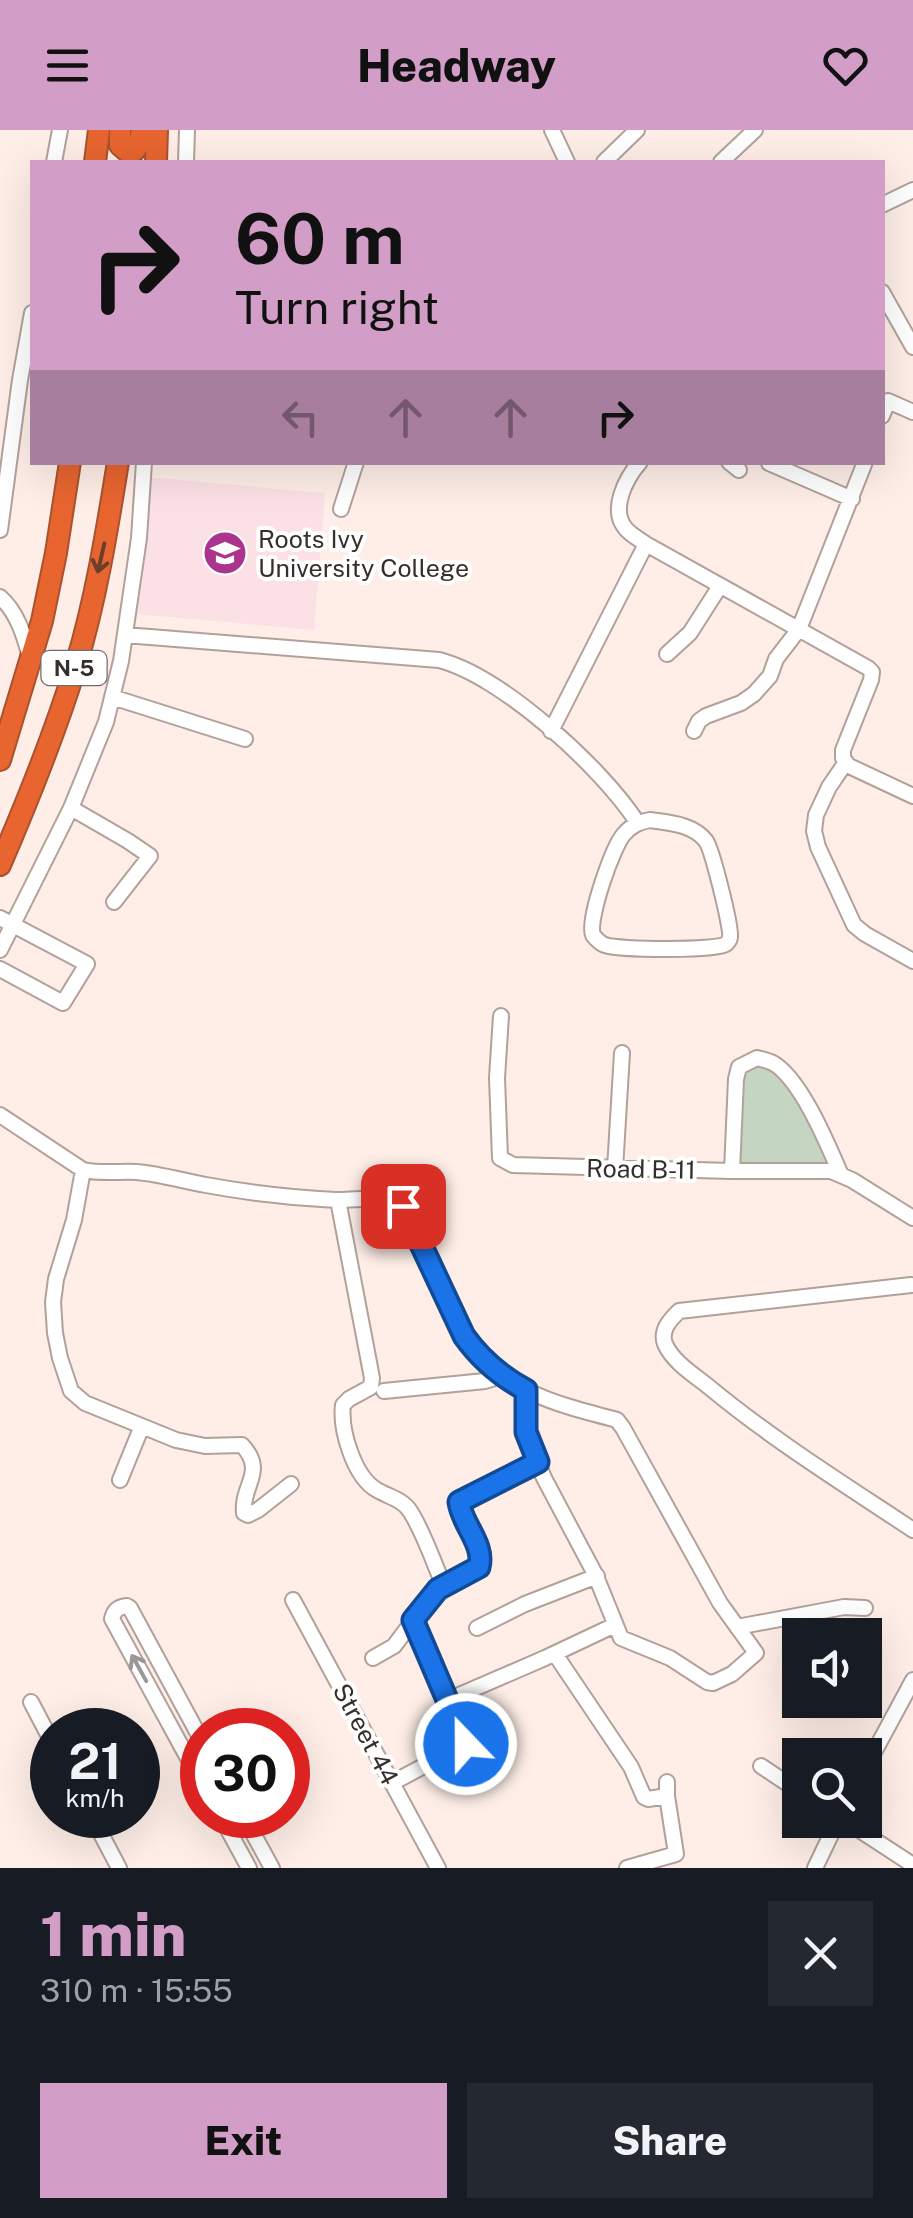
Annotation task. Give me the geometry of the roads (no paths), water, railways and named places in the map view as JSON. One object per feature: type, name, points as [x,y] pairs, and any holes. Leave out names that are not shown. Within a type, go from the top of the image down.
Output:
[{"type":"highway","points":[[94,160],[99,130]]},
{"type":"highway","points":[[120,130],[120,144],[128,152],[139,144],[142,130]]},
{"type":"highway","points":[[156,160],[158,130]]},
{"type":"highway","name":"N-5","points":[[0,760],[6,722],[31,662],[42,620],[70,465]]},
{"type":"highway","name":"N-5","points":[[0,865],[30,794],[76,663],[105,543],[118,465]]},
{"type":"street","points":[[54,160],[60,130]]},
{"type":"street","points":[[186,160],[187,130]]},
{"type":"street","points":[[552,130],[566,160]]},
{"type":"street","points":[[606,160],[638,130]]},
{"type":"street","points":[[723,160],[755,130]]},
{"type":"street","points":[[885,204],[913,190]]},
{"type":"street","points":[[885,298],[913,347]]},
{"type":"street","points":[[0,530],[30,324]]},
{"type":"street","points":[[885,408],[888,400],[913,412]]},
{"type":"street","points":[[0,950],[7,922],[71,808],[106,722],[139,538],[144,465]]},
{"type":"street","points":[[341,509],[355,465]]},
{"type":"street","points":[[638,465],[618,505],[624,527],[646,544],[872,672],[843,758],[913,796]]},
{"type":"street","points":[[773,465],[852,499]]},
{"type":"street","points":[[694,731],[706,716],[741,704],[762,688],[776,660],[799,629],[864,465]]},
{"type":"street","points":[[552,730],[646,544]]},
{"type":"street","points":[[667,654],[690,633],[720,586]]},
{"type":"street","points":[[0,598],[16,618],[31,662]]},
{"type":"street","points":[[124,635],[439,660],[470,671],[516,700],[552,730],[625,802],[638,822]]},
{"type":"street","points":[[112,697],[245,739]]},
{"type":"street","points":[[846,762],[816,816],[814,832],[818,847],[854,925],[913,961]]},
{"type":"street","points":[[71,808],[150,856],[114,902]]},
{"type":"street","points":[[638,822],[678,824],[706,840],[729,920],[730,937],[726,944],[692,949],[606,946],[594,937],[593,920],[611,858],[622,836],[638,822]]},
{"type":"street","points":[[0,969],[63,1003],[86,964],[7,922]]},
{"type":"street","name":"Road B-11","points":[[501,1016],[497,1078],[500,1158],[514,1165],[831,1171],[913,1218]]},
{"type":"street","points":[[614,1168],[622,1053]]},
{"type":"street","points":[[732,1171],[736,1079],[740,1067],[757,1058],[771,1061],[805,1101],[841,1175]]},
{"type":"street","points":[[0,1116],[83,1170],[97,1173],[137,1172],[272,1196],[398,1201],[464,1336],[477,1354],[501,1376],[546,1400],[617,1420],[634,1444],[720,1603],[756,1653],[732,1674],[713,1684],[670,1658],[622,1638],[526,1432],[526,1390]]},
{"type":"street","points":[[83,1170],[74,1220],[56,1279],[54,1320],[60,1358],[71,1391],[85,1403],[176,1440],[198,1445],[242,1444],[254,1468],[242,1506],[248,1515],[291,1484]]},
{"type":"street","points":[[338,1200],[372,1378],[370,1387],[343,1405],[342,1426],[359,1474],[409,1509],[444,1584]]},
{"type":"street","points":[[911,1285],[679,1312],[669,1320],[664,1342],[676,1360],[756,1425],[913,1530]]},
{"type":"street","points":[[384,1391],[501,1376]]},
{"type":"street","points":[[120,1480],[142,1426]]},
{"type":"street","points":[[373,1658],[394,1646],[444,1584],[479,1567],[482,1555],[459,1502],[538,1462]]},
{"type":"street","points":[[477,1628],[596,1576]]},
{"type":"street","name":"Street 44","points":[[293,1600],[438,1868]]},
{"type":"street","points":[[737,1628],[844,1607],[865,1608]]},
{"type":"street","points":[[180,1744],[112,1620],[118,1609],[130,1608],[185,1708]]},
{"type":"street","points":[[392,1783],[466,1744],[413,1620]]},
{"type":"street","points":[[448,1700],[615,1625]]},
{"type":"street","points":[[554,1654],[631,1767],[644,1797],[648,1799],[667,1789],[676,1854],[668,1862],[627,1868]]},
{"type":"street","points":[[882,1738],[913,1680]]},
{"type":"street","points":[[31,1702],[34,1708]]},
{"type":"street","points":[[760,1766],[782,1780]]},
{"type":"street","points":[[104,1838],[120,1868]]},
{"type":"street","points":[[233,1838],[249,1868]]},
{"type":"street","points":[[256,1838],[272,1868]]},
{"type":"street","points":[[815,1868],[831,1838]]},
{"type":"street","points":[[869,1838],[913,1866]]},
{"type":"place","name":"Roots Ivy University College","points":[[225,553]]}]
